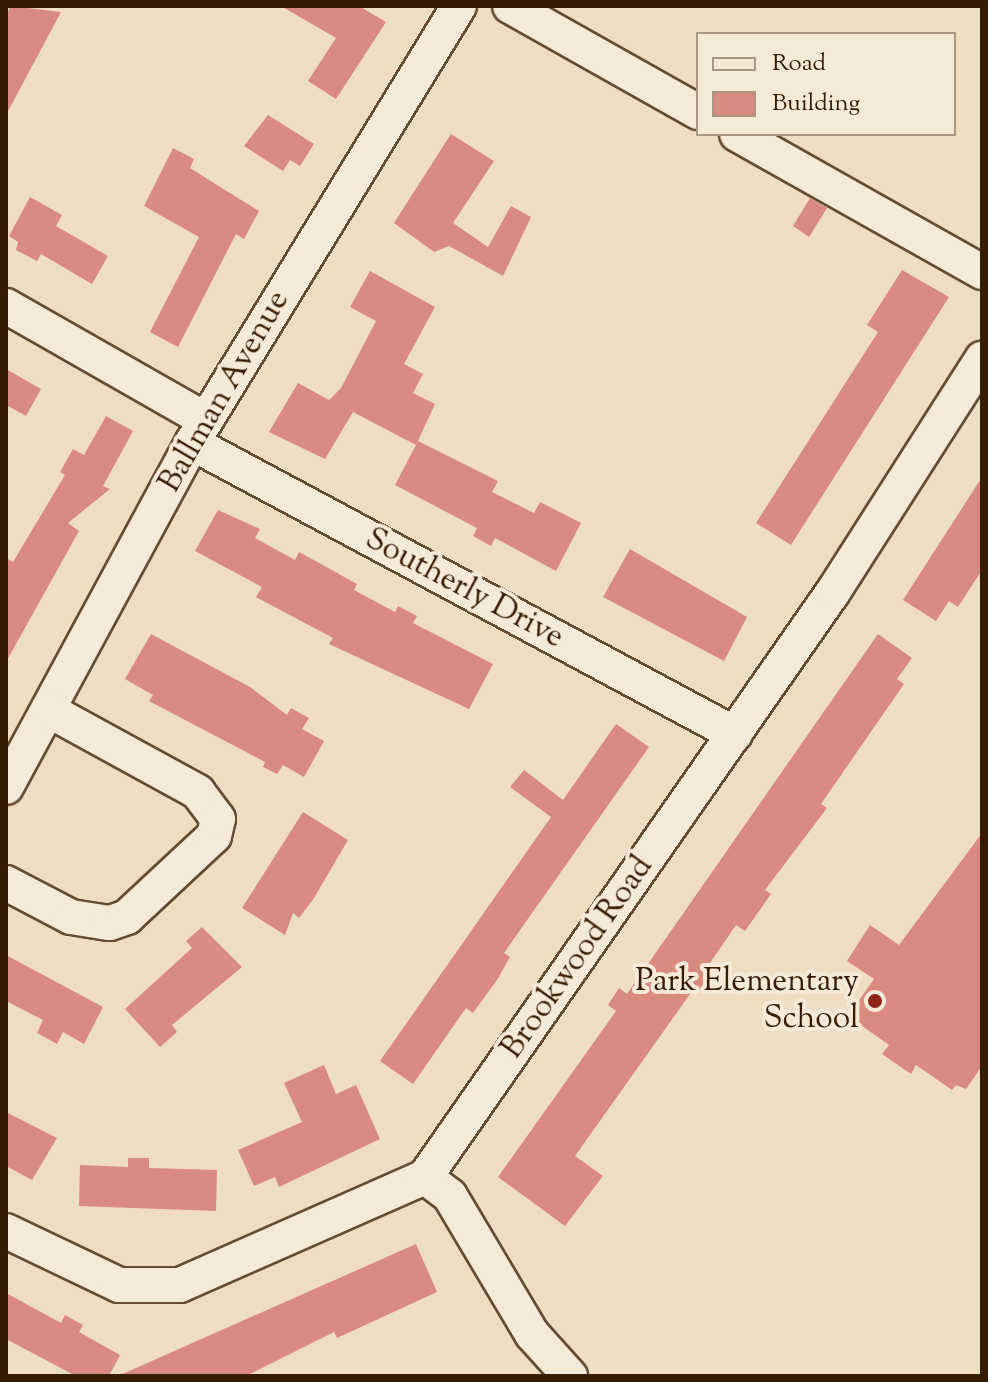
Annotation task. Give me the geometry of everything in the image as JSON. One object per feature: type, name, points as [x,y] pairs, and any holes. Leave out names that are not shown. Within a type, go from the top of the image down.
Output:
[{"type":"street","points":[[510,6],[696,111]]},
{"type":"street","name":"Ballman Avenue","points":[[6,787],[199,432],[453,8]]},
{"type":"street","points":[[741,136],[982,272]]},
{"type":"street","name":"Southerly Drive","points":[[6,306],[199,432],[735,734]]},
{"type":"street","name":"Brookwood Road","points":[[425,1177],[735,734],[982,359]]},
{"type":"street","points":[[6,883],[71,917],[110,923],[127,917],[214,836],[218,819],[198,792],[48,710]]},
{"type":"street","points":[[6,1231],[119,1285],[180,1285],[425,1177],[450,1196],[532,1334],[570,1376]]},
{"type":"building","points":[[11,6],[61,12],[6,115],[6,15]]},
{"type":"building","points":[[281,6],[359,6],[386,22],[336,99],[308,81],[336,38]]},
{"type":"building","points":[[268,115],[314,144],[300,166],[290,160],[283,171],[244,146]]},
{"type":"building","points":[[451,134],[494,161],[453,223],[488,247],[511,206],[531,217],[503,276],[449,246],[434,252],[394,223]]},
{"type":"building","points":[[173,148],[194,159],[190,168],[259,211],[244,239],[236,234],[178,347],[150,332],[199,237],[144,206]]},
{"type":"building","points":[[30,197],[62,215],[56,226],[108,256],[92,284],[41,254],[37,261],[16,250],[18,242],[9,236]]},
{"type":"building","points":[[810,198],[827,208],[809,237],[793,226]]},
{"type":"building","points":[[902,270],[949,297],[791,545],[756,523],[878,332],[867,325]]},
{"type":"building","points":[[370,271],[435,307],[404,364],[423,374],[413,393],[435,404],[416,445],[353,412],[325,459],[269,432],[298,383],[329,400],[341,388],[376,321],[350,307]]},
{"type":"building","points":[[6,369],[41,389],[26,416],[6,405]]},
{"type":"building","points":[[106,416],[133,431],[103,486],[110,489],[68,523],[79,531],[6,662],[6,558],[13,562],[65,475],[60,472],[73,449],[84,455]]},
{"type":"building","points":[[418,441],[498,481],[492,492],[534,513],[540,502],[581,523],[556,571],[495,538],[491,546],[473,536],[477,528],[395,485]]},
{"type":"building","points":[[982,477],[982,570],[958,607],[949,601],[936,621],[903,600]]},
{"type":"building","points":[[218,510],[260,529],[255,538],[295,560],[299,552],[357,584],[354,590],[395,612],[398,606],[417,616],[413,623],[493,664],[469,709],[329,644],[333,638],[256,597],[262,587],[195,551]]},
{"type":"building","points":[[630,549],[747,617],[724,661],[603,597]]},
{"type":"building","points":[[151,634],[250,687],[287,715],[291,708],[309,718],[302,729],[324,741],[304,777],[283,765],[277,774],[263,767],[265,762],[149,701],[153,695],[125,679]]},
{"type":"building","points":[[878,634],[912,658],[897,679],[904,684],[821,804],[827,808],[765,890],[771,894],[745,931],[736,925],[710,963],[717,969],[700,990],[695,987],[575,1156],[603,1176],[565,1226],[498,1177],[616,1011],[608,1005],[619,988],[627,994]]},
{"type":"building","points":[[616,724],[649,747],[504,953],[510,957],[497,980],[473,1013],[466,1008],[413,1084],[380,1061],[551,817],[510,787],[524,770],[563,800]]},
{"type":"building","points":[[303,812],[348,840],[299,918],[293,913],[285,935],[242,908]]},
{"type":"building","points":[[982,833],[982,1066],[966,1089],[956,1085],[952,1090],[916,1065],[911,1074],[882,1054],[889,1045],[848,1016],[874,979],[847,961],[870,925],[899,945]]},
{"type":"building","points":[[202,927],[242,967],[172,1025],[177,1032],[160,1047],[125,1009],[192,948],[186,941]]},
{"type":"building","points":[[6,955],[103,1007],[84,1044],[63,1032],[57,1044],[37,1033],[43,1020],[6,1001]]},
{"type":"building","points":[[324,1065],[336,1094],[356,1085],[380,1139],[279,1187],[275,1177],[254,1186],[238,1150],[302,1122],[284,1083]]},
{"type":"building","points":[[6,1112],[57,1138],[32,1180],[6,1166]]},
{"type":"building","points":[[128,1158],[149,1158],[149,1168],[217,1170],[216,1211],[79,1206],[80,1165],[128,1167]]},
{"type":"building","points":[[416,1244],[437,1292],[337,1338],[334,1332],[246,1376],[118,1376]]},
{"type":"building","points":[[6,1293],[61,1323],[65,1315],[83,1325],[79,1332],[120,1355],[109,1376],[76,1376],[6,1339]]},
{"type":"place","name":"Park Elementary School","points":[[875,1001]]}]
